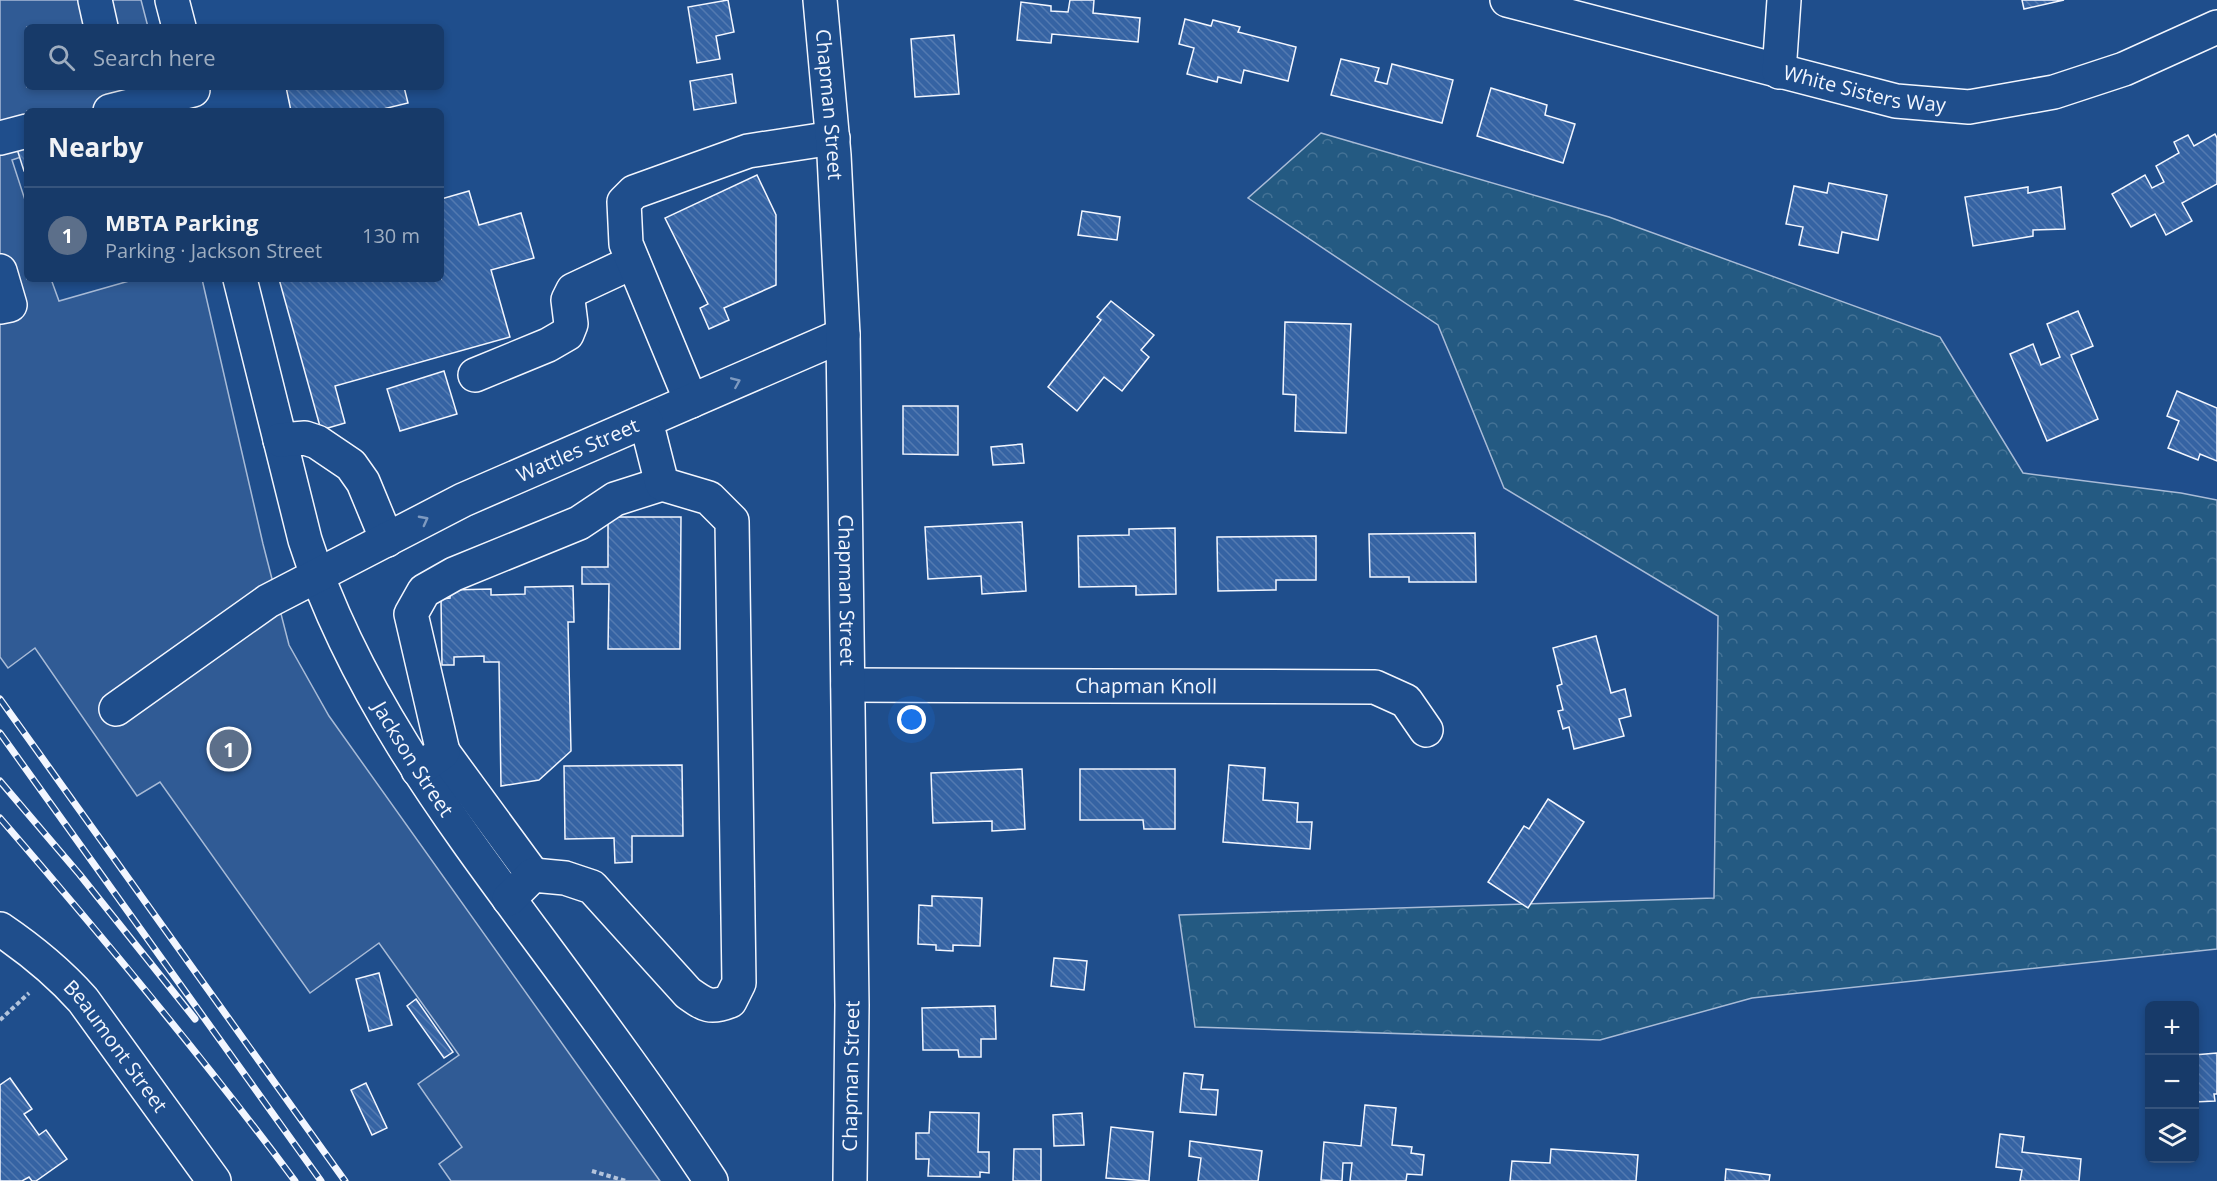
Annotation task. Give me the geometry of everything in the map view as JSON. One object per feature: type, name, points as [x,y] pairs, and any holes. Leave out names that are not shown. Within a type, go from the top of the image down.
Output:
[{"type":"street","points":[[95,0],[99,24]]},
{"type":"street","points":[[172,0],[177,24]]},
{"type":"street","name":"Chapman Street","points":[[820,0],[833,138],[843,335],[852,1005],[850,1181]]},
{"type":"street","name":"White Sisters Way","points":[[1507,0],[1896,101],[1969,107],[2054,92],[2124,69],[2217,27]]},
{"type":"street","points":[[1779,72],[1784,0]]},
{"type":"street","points":[[114,102],[194,96]]},
{"type":"street","points":[[0,138],[24,132]]},
{"type":"street","points":[[691,401],[626,244],[624,202],[634,192],[748,151],[833,138]]},
{"type":"street","points":[[475,375],[548,345],[567,334],[571,324],[568,300],[573,290],[633,262]]},
{"type":"street","points":[[0,271],[10,305],[0,307]]},
{"type":"street","name":"Jackson Street","points":[[241,282],[305,540],[317,578],[347,644],[384,716],[431,761],[453,823],[615,1042],[711,1181]]},
{"type":"street","name":"Wattles Street","points":[[116,709],[268,601],[317,578],[463,500],[843,335]]},
{"type":"street","points":[[646,421],[662,484]]},
{"type":"street","points":[[280,440],[306,438],[317,442],[351,465],[363,482],[387,540]]},
{"type":"street","points":[[662,484],[709,498],[732,521],[740,960],[739,983],[730,1001],[716,1006],[702,1003],[688,993],[592,887],[565,878],[533,875],[431,761],[411,614],[424,591],[454,574],[579,523],[615,500],[662,484]]},
{"type":"street","name":"Chapman Knoll","points":[[848,685],[1375,687],[1406,701],[1426,730]]},
{"type":"street","points":[[509,900],[533,875]]},
{"type":"street","name":"Beaumont Street","points":[[0,928],[66,981],[83,1000],[214,1181]]},
{"type":"path","points":[[0,1020],[32,991]]},
{"type":"path","points":[[592,1171],[626,1181]]},
{"type":"green space","points":[[1321,133],[1609,217],[1940,337],[2023,473],[2181,493],[2217,500],[2217,949],[1752,998],[1600,1040],[1195,1027],[1179,915],[1714,898],[1718,616],[1504,488],[1438,325],[1248,198]]},
{"type":"shaded area","points":[[0,0],[141,0],[147,24],[24,24],[24,90],[163,90],[165,108],[24,108],[24,156],[12,160],[24,197],[24,282],[52,282],[59,301],[126,282],[203,282],[263,544],[289,645],[329,716],[660,1181],[451,1181],[439,1164],[462,1147],[418,1084],[459,1055],[379,943],[310,993],[160,782],[137,796],[35,648],[8,668],[0,657]]},
{"type":"building","points":[[728,0],[734,32],[716,36],[720,59],[697,63],[688,7]]},
{"type":"building","points":[[1070,0],[1094,0],[1093,13],[1140,18],[1138,42],[1052,34],[1051,43],[1017,40],[1021,2],[1051,6],[1051,11],[1068,12]]},
{"type":"building","points":[[2022,0],[2064,0],[2024,9]]},
{"type":"building","points":[[1185,19],[1211,26],[1213,20],[1240,27],[1238,32],[1296,47],[1288,81],[1244,70],[1241,83],[1218,77],[1217,82],[1187,74],[1194,48],[1179,44]]},
{"type":"building","points":[[954,35],[959,94],[915,97],[911,39]]},
{"type":"building","points":[[1341,59],[1379,68],[1375,81],[1387,84],[1392,64],[1453,80],[1442,123],[1331,95]]},
{"type":"building","points":[[732,74],[736,103],[694,110],[690,81]]},
{"type":"building","points":[[1491,88],[1547,105],[1545,115],[1575,124],[1563,163],[1477,136]]},
{"type":"building","points":[[287,90],[405,90],[408,103],[387,108],[290,108]]},
{"type":"building","points":[[2215,134],[2217,138],[2217,184],[2182,203],[2192,221],[2166,235],[2155,214],[2131,227],[2112,194],[2145,175],[2152,188],[2164,182],[2156,166],[2179,153],[2174,142],[2188,135],[2194,146]]},
{"type":"building","points":[[24,147],[24,171],[17,149]]},
{"type":"building","points":[[757,175],[776,215],[776,285],[724,308],[729,320],[709,329],[700,308],[708,304],[665,218]]},
{"type":"building","points":[[1829,183],[1887,195],[1878,240],[1842,232],[1838,253],[1799,245],[1803,227],[1786,224],[1794,186],[1827,193]]},
{"type":"building","points":[[2028,187],[2028,193],[2061,187],[2065,229],[2033,230],[2033,236],[1973,246],[1965,197]]},
{"type":"building","points":[[469,191],[479,225],[521,213],[534,258],[491,270],[510,337],[335,386],[345,423],[321,430],[280,282],[444,282],[444,198]]},
{"type":"building","points":[[1082,211],[1120,217],[1117,240],[1078,235]]},
{"type":"building","points":[[1111,301],[1154,335],[1141,350],[1149,357],[1122,391],[1104,377],[1077,411],[1048,387],[1101,320],[1097,317]]},
{"type":"building","points":[[2078,311],[2093,346],[2071,355],[2098,419],[2047,441],[2010,354],[2033,344],[2041,365],[2060,357],[2047,324]]},
{"type":"building","points":[[1285,322],[1351,324],[1346,433],[1295,431],[1296,395],[1283,394]]},
{"type":"building","points":[[444,371],[457,414],[400,431],[387,389]]},
{"type":"building","points":[[2177,391],[2217,408],[2217,461],[2200,454],[2198,460],[2168,448],[2179,421],[2167,416]]},
{"type":"building","points":[[903,406],[958,406],[958,455],[903,454]]},
{"type":"building","points":[[1022,444],[1024,463],[993,465],[991,447]]},
{"type":"building","points":[[608,517],[681,517],[680,649],[608,649],[609,584],[582,584],[582,567],[608,567]]},
{"type":"building","points":[[1022,522],[1026,591],[982,594],[981,576],[928,579],[925,527]]},
{"type":"building","points":[[1175,528],[1176,594],[1136,595],[1136,586],[1079,587],[1078,536],[1129,535],[1129,529]]},
{"type":"building","points":[[1475,533],[1476,582],[1409,582],[1409,577],[1370,577],[1369,534]]},
{"type":"building","points":[[1316,536],[1316,580],[1276,580],[1276,590],[1218,591],[1217,537]]},
{"type":"building","points":[[573,586],[574,622],[568,622],[571,751],[539,780],[501,786],[499,662],[484,662],[484,656],[454,657],[454,665],[442,665],[441,599],[450,598],[450,590],[491,589],[491,595],[525,594],[525,587]]},
{"type":"building","points":[[1596,636],[1611,693],[1625,689],[1631,716],[1619,719],[1624,736],[1574,749],[1569,727],[1563,729],[1558,711],[1563,710],[1557,686],[1562,684],[1553,648]]},
{"type":"building","points":[[682,765],[683,836],[632,836],[632,862],[615,863],[614,838],[565,839],[564,766]]},
{"type":"building","points":[[1229,765],[1265,768],[1263,800],[1298,803],[1297,822],[1312,822],[1310,849],[1223,842]]},
{"type":"building","points":[[1022,769],[1025,829],[992,831],[992,821],[933,823],[931,773]]},
{"type":"building","points":[[1080,769],[1175,769],[1175,829],[1144,829],[1143,820],[1080,820]]},
{"type":"building","points":[[1548,799],[1584,822],[1528,908],[1488,882],[1524,826],[1529,829]]},
{"type":"building","points":[[932,896],[982,898],[980,946],[953,945],[953,951],[936,950],[936,945],[918,944],[919,905],[932,906]]},
{"type":"building","points":[[1054,958],[1087,961],[1084,990],[1051,986]]},
{"type":"building","points":[[379,973],[392,1025],[369,1031],[356,979]]},
{"type":"building","points":[[416,999],[453,1052],[444,1058],[407,1006]]},
{"type":"building","points":[[995,1006],[996,1039],[981,1039],[981,1057],[959,1057],[958,1050],[923,1050],[922,1008]]},
{"type":"building","points":[[2217,1053],[2215,1101],[2199,1102],[2199,1055]]},
{"type":"building","points":[[1184,1073],[1203,1075],[1201,1089],[1218,1090],[1216,1115],[1180,1112]]},
{"type":"building","points":[[10,1078],[32,1109],[24,1114],[39,1135],[46,1130],[67,1159],[36,1181],[32,1181],[29,1177],[22,1181],[0,1181],[0,1085]]},
{"type":"building","points":[[366,1083],[387,1128],[372,1135],[351,1090]]},
{"type":"building","points":[[1365,1105],[1396,1108],[1392,1145],[1412,1147],[1411,1153],[1424,1155],[1422,1175],[1407,1174],[1406,1181],[1350,1181],[1352,1163],[1343,1163],[1342,1181],[1321,1180],[1324,1142],[1361,1146]]},
{"type":"building","points":[[930,1112],[979,1113],[978,1152],[989,1152],[989,1173],[980,1172],[980,1177],[928,1176],[929,1159],[916,1159],[916,1133],[929,1133]]},
{"type":"building","points":[[1082,1113],[1084,1145],[1054,1146],[1053,1115]]},
{"type":"building","points":[[1111,1127],[1153,1132],[1149,1181],[1106,1178]]},
{"type":"building","points":[[2000,1134],[2024,1137],[2022,1152],[2081,1159],[2079,1181],[2020,1181],[2022,1170],[1996,1167]]},
{"type":"building","points":[[1190,1141],[1262,1151],[1258,1181],[1198,1181],[1201,1158],[1189,1156]]},
{"type":"building","points":[[1014,1149],[1041,1149],[1041,1181],[1013,1181]]},
{"type":"building","points":[[1551,1149],[1638,1155],[1636,1181],[1510,1181],[1512,1161],[1550,1163]]},
{"type":"building","points":[[1726,1169],[1770,1175],[1769,1181],[1725,1181]]},
{"type":"railway","points":[[0,699],[345,1181]]},
{"type":"railway","points":[[0,733],[321,1181]]},
{"type":"railway","points":[[0,781],[80,875],[195,1019]]},
{"type":"railway","points":[[0,818],[151,997],[295,1181]]},
{"type":"place","name":"MBTA Parking","points":[[229,749]]}]
